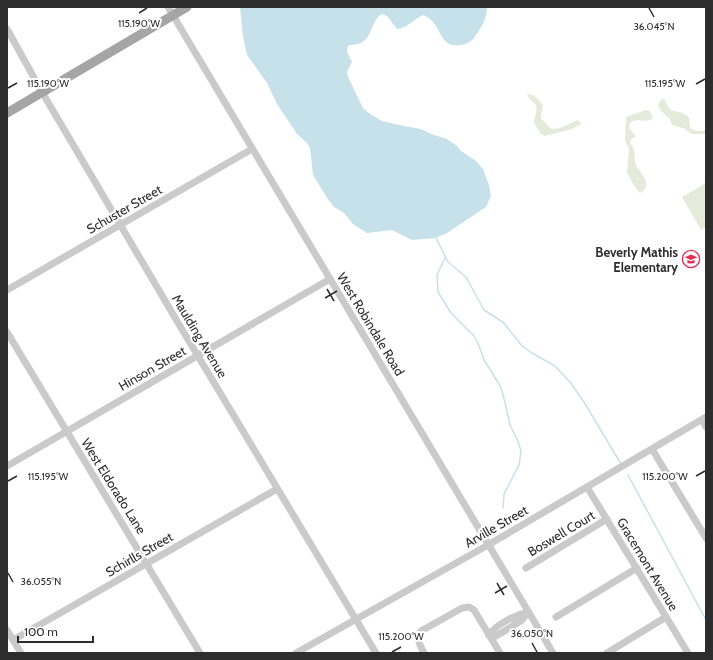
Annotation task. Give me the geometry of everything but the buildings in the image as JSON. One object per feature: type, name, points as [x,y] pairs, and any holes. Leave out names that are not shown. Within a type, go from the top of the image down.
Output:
[{"type":"main road","points":[[7,113],[187,7]]},
{"type":"street","name":"West Robindale Road","points":[[168,7],[553,653]]},
{"type":"street","name":"Maulding Avenue","points":[[7,29],[42,92],[198,356],[376,653]]},
{"type":"street","name":"Schuster Street","points":[[7,290],[252,149]]},
{"type":"street","name":"Hinson Street","points":[[7,466],[330,279]]},
{"type":"street","name":"West Eldorado Lane","points":[[7,332],[200,653]]},
{"type":"street","name":"Arville Street","points":[[296,653],[488,545],[704,419]]},
{"type":"street","points":[[704,419],[706,427]]},
{"type":"street","points":[[652,449],[706,538]]},
{"type":"street","name":"Gracemont Avenue","points":[[588,487],[688,653]]},
{"type":"street","name":"Schirlls Street","points":[[13,640],[277,489]]},
{"type":"street","name":"Boswell Court","points":[[526,568],[607,519]]},
{"type":"street","points":[[556,616],[637,568]]},
{"type":"street","points":[[424,653],[418,642],[421,631],[462,608],[469,607],[474,610],[500,653]]},
{"type":"street","points":[[489,635],[496,636],[522,620],[528,612]]},
{"type":"street","points":[[606,653],[666,617]]},
{"type":"street","points":[[7,630],[21,653]]},
{"type":"green space","points":[[527,94],[534,96],[543,105],[541,118],[552,129],[560,128],[578,120],[581,124],[572,129],[545,136],[540,133],[534,123],[536,106]]},
{"type":"green space","points":[[662,99],[664,99],[670,110],[683,113],[689,117],[690,128],[696,131],[706,131],[706,134],[692,134],[683,128],[674,126],[670,119],[660,110],[658,104]]},
{"type":"green space","points":[[646,110],[650,111],[653,118],[647,121],[633,121],[630,123],[629,127],[636,137],[632,138],[630,142],[634,150],[635,163],[646,182],[644,190],[640,193],[627,173],[629,148],[625,141],[626,117]]},
{"type":"green space","points":[[706,183],[706,227],[701,230],[682,197]]},
{"type":"water","points":[[240,7],[487,7],[486,16],[481,27],[474,38],[465,44],[453,45],[448,43],[434,23],[423,15],[404,27],[397,29],[387,16],[382,14],[376,20],[368,37],[360,44],[348,46],[347,52],[352,62],[347,72],[348,77],[363,108],[382,121],[421,129],[447,139],[476,161],[483,169],[489,185],[491,196],[486,207],[447,233],[436,238],[412,240],[392,230],[367,233],[353,224],[344,213],[334,207],[327,198],[313,175],[310,148],[307,143],[297,134],[277,104],[267,83],[247,55],[243,37]]},
{"type":"waterway","points":[[436,238],[448,262],[466,277],[484,310],[504,323],[522,346],[555,366],[570,382],[584,402],[621,464]]},
{"type":"waterway","points":[[445,258],[437,275],[438,292],[451,313],[474,336],[478,343],[484,360],[499,384],[503,394],[510,425],[521,451],[519,465],[504,494],[503,508]]},
{"type":"waterway","points":[[628,475],[706,620]]},
{"type":"place","name":"Beverly Mathis Elementary","points":[[691,259]]}]
